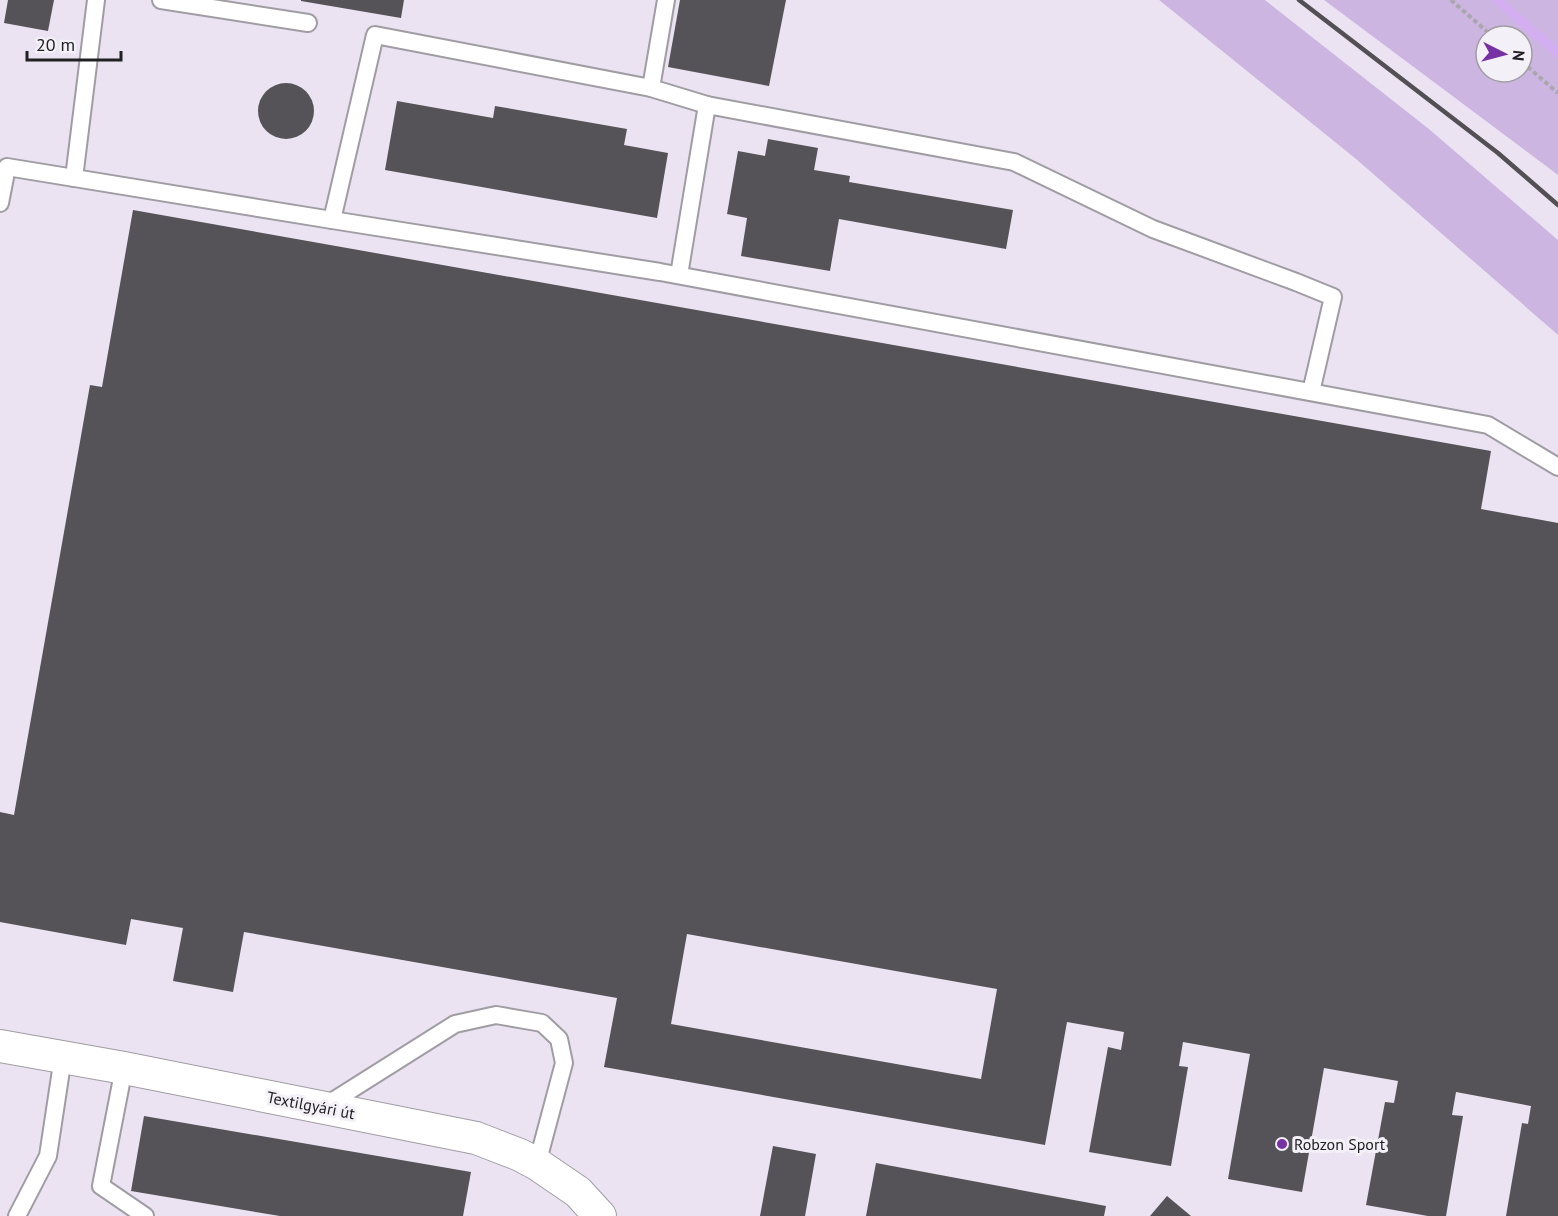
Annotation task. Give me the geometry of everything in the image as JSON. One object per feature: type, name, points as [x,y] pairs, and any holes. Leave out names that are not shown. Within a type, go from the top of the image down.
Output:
[{"type":"street","name":"Textilgyári út","points":[[0,1046],[124,1068],[476,1138],[537,1164],[578,1192],[600,1216]]},
{"type":"lane","points":[[74,178],[96,0]]},
{"type":"lane","points":[[162,0],[308,23]]},
{"type":"lane","points":[[651,88],[666,0]]},
{"type":"lane","points":[[332,220],[375,35],[651,88],[707,105],[1014,162],[1153,228],[1333,297],[1311,392]]},
{"type":"lane","points":[[679,275],[707,105]]},
{"type":"lane","points":[[0,203],[3,166],[679,275],[1488,425],[1558,467]]},
{"type":"lane","points":[[323,1107],[455,1024],[496,1015],[542,1023],[559,1039],[564,1063],[537,1164]]},
{"type":"lane","points":[[17,1216],[48,1156],[63,1057]]},
{"type":"lane","points":[[124,1068],[101,1186],[146,1216]]},
{"type":"path","points":[[1451,0],[1478,24]]},
{"type":"path","points":[[1534,72],[1558,93]]},
{"type":"shaded area","points":[[0,0],[1159,0],[1356,159],[1558,335],[1558,1216],[0,1216]]},
{"type":"shaded area","points":[[1159,0],[1265,0],[1429,129],[1558,240],[1558,335],[1356,159]]},
{"type":"shaded area","points":[[1265,0],[1324,0],[1558,175],[1558,240],[1429,129]]},
{"type":"shaded area","points":[[1324,0],[1558,0],[1558,175]]},
{"type":"building","points":[[8,0],[54,0],[48,31],[4,23]]},
{"type":"building","points":[[301,0],[404,0],[401,18]]},
{"type":"building","points":[[680,0],[786,0],[769,86],[668,67]]},
{"type":"building","points":[[286,83],[297,85],[306,91],[312,100],[314,111],[312,122],[306,131],[297,137],[286,139],[275,137],[266,131],[260,122],[258,111],[260,100],[266,91],[275,85]]},
{"type":"building","points":[[397,101],[493,118],[495,106],[627,129],[624,145],[668,153],[657,218],[385,170]]},
{"type":"building","points":[[768,139],[818,148],[814,170],[850,176],[849,182],[1013,210],[1006,249],[839,219],[830,271],[741,256],[747,218],[727,214],[738,151],[765,156]]},
{"type":"building","points":[[133,210],[1491,451],[1481,509],[1558,523],[1558,1216],[1506,1216],[1522,1123],[1528,1124],[1531,1106],[1456,1092],[1452,1115],[1463,1116],[1446,1216],[1428,1216],[1366,1205],[1385,1102],[1394,1103],[1398,1081],[1324,1068],[1302,1192],[1228,1179],[1250,1054],[1183,1042],[1179,1066],[1188,1067],[1171,1166],[1089,1152],[1108,1047],[1121,1050],[1124,1032],[1067,1022],[1045,1145],[604,1067],[617,998],[244,932],[233,992],[173,981],[183,928],[131,919],[126,945],[0,922],[0,812],[14,815],[90,385],[102,387]],"holes":[[[687,934],[997,989],[981,1079],[671,1024]]]},
{"type":"building","points":[[144,1116],[471,1172],[463,1216],[280,1216],[131,1191]]},
{"type":"building","points":[[773,1146],[816,1154],[805,1216],[760,1216]]},
{"type":"building","points":[[876,1163],[1106,1206],[1104,1216],[866,1216]]},
{"type":"building","points":[[1167,1196],[1191,1216],[1150,1216]]},
{"type":"waterway","points":[[1497,0],[1558,53]]},
{"type":"railway","points":[[1299,0],[1498,153],[1558,205]]},
{"type":"place","name":"Robzon Sport","points":[[1282,1144]]}]
